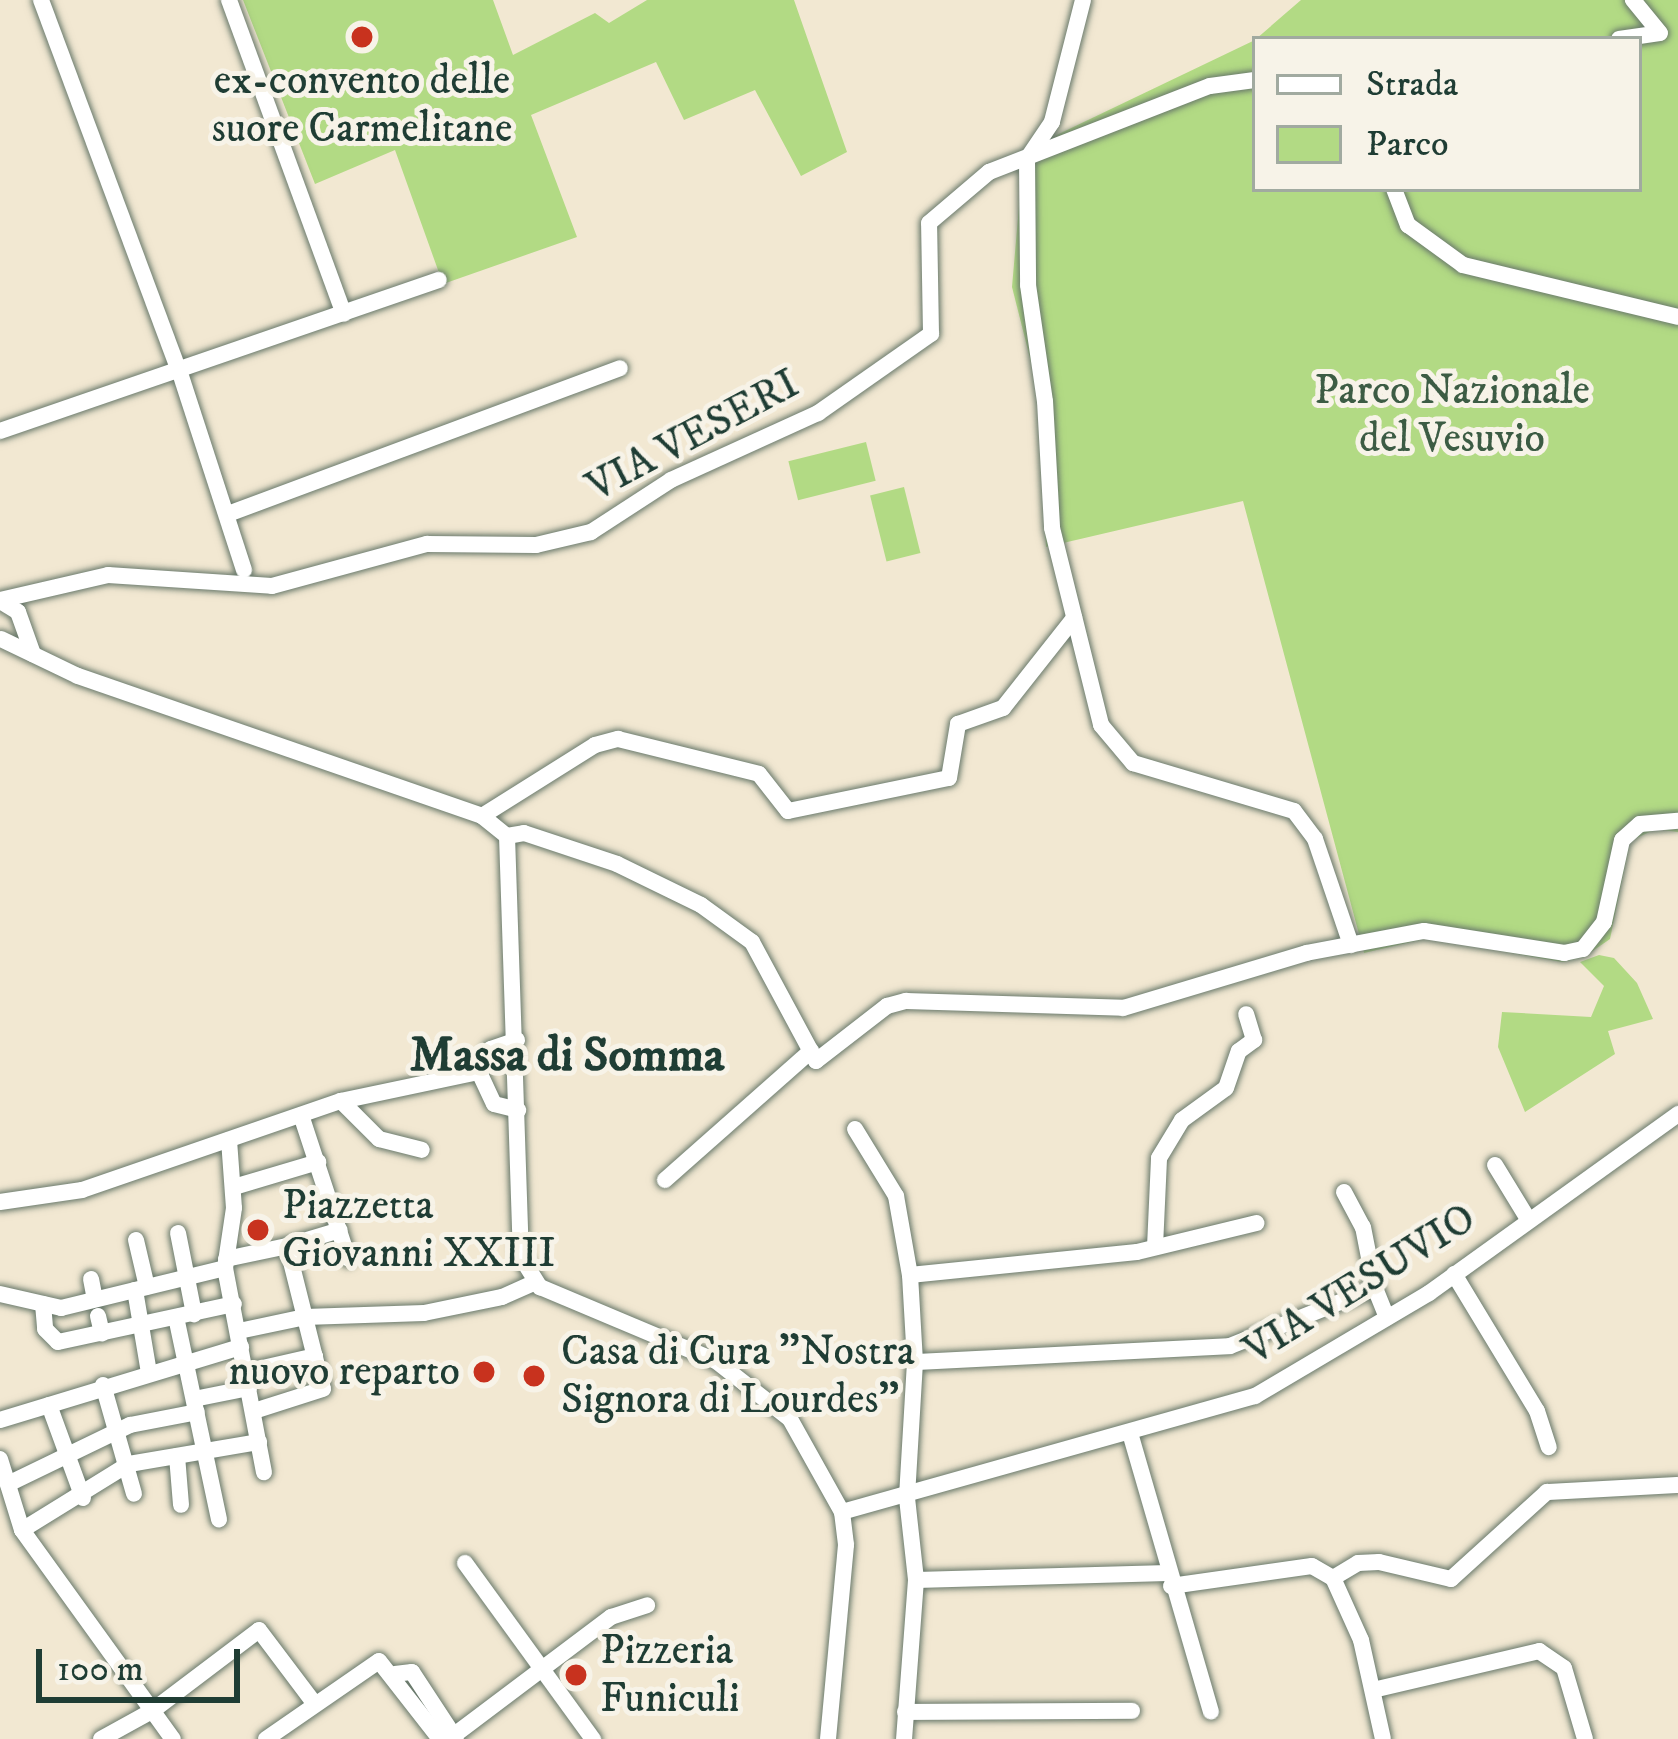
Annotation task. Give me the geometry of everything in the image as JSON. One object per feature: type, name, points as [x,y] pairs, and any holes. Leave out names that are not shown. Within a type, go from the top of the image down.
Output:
[{"type":"street","points":[[41,0],[180,373],[244,570]]},
{"type":"street","points":[[229,0],[344,314]]},
{"type":"street","points":[[1083,0],[1052,122],[1027,159],[1028,285],[1046,401],[1052,528],[1101,725],[1116,750],[1143,767],[1294,811],[1315,839],[1352,944]]},
{"type":"street","points":[[1633,0],[1660,33],[1640,36]]},
{"type":"street","name":"VIA VESERI","points":[[37,591],[108,575],[272,586],[427,544],[536,545],[591,532],[671,480],[818,412],[931,334],[929,223],[989,172],[1210,86],[1252,80]]},
{"type":"street","points":[[1396,192],[1417,234],[1463,265],[1678,317]]},
{"type":"street","points":[[1,426],[180,373],[440,280]]},
{"type":"street","points":[[227,514],[620,368]]},
{"type":"street","points":[[0,601],[37,591]]},
{"type":"street","points":[[37,591],[1,639],[33,655],[482,816],[507,836],[517,1040],[519,1246],[536,1282],[716,1360],[767,1394],[842,1512],[847,1567],[828,1739]]},
{"type":"street","points":[[0,601],[20,619],[33,655]]},
{"type":"street","points":[[482,816],[546,773],[618,739],[759,774],[788,811],[949,778],[958,724],[1004,708],[1074,619]]},
{"type":"street","points":[[665,1180],[814,1056],[886,1006],[906,1001],[1123,1008],[1352,944],[1424,931],[1564,953],[1583,949],[1604,922],[1622,840],[1640,824],[1678,821]]},
{"type":"street","points":[[507,836],[524,833],[617,864],[701,905],[752,942],[814,1056]]},
{"type":"street","points":[[1155,1247],[1159,1158],[1181,1120],[1226,1088],[1239,1051],[1254,1040],[1246,1014]]},
{"type":"street","points":[[479,1072],[491,1049],[517,1040]]},
{"type":"street","points":[[0,1202],[82,1190],[341,1101],[479,1072]]},
{"type":"street","points":[[479,1072],[494,1104],[518,1110]]},
{"type":"street","points":[[341,1101],[379,1139],[422,1150]]},
{"type":"street","name":"VIA VESUVIO","points":[[842,1512],[907,1498],[1255,1396],[1454,1274],[1678,1114]]},
{"type":"street","points":[[301,1115],[348,1258]]},
{"type":"street","points":[[855,1130],[896,1196],[910,1275],[915,1362],[907,1498],[916,1580],[904,1739]]},
{"type":"street","points":[[229,1139],[234,1187],[226,1263],[263,1472]]},
{"type":"street","points":[[234,1187],[318,1162]]},
{"type":"street","points":[[1496,1165],[1528,1219]]},
{"type":"street","points":[[1344,1192],[1363,1227],[1376,1288],[1388,1318]]},
{"type":"street","points":[[910,1275],[1155,1247],[1257,1223]]},
{"type":"street","points":[[44,1304],[45,1329],[58,1342],[141,1288],[340,1230]]},
{"type":"street","points":[[178,1233],[187,1277],[186,1363],[219,1519]]},
{"type":"street","points":[[136,1240],[149,1373]]},
{"type":"street","points":[[254,1411],[319,1395],[315,1356],[287,1246]]},
{"type":"street","points":[[1454,1274],[1537,1411],[1549,1447]]},
{"type":"street","points":[[92,1280],[98,1316]]},
{"type":"street","points":[[0,1420],[186,1363],[305,1317],[424,1313],[502,1297],[536,1282]]},
{"type":"street","points":[[915,1362],[1230,1346],[1376,1288]]},
{"type":"street","points":[[0,1294],[141,1325],[234,1304]]},
{"type":"street","points":[[8,1484],[119,1430],[195,1406],[247,1380],[315,1356]]},
{"type":"street","points":[[103,1385],[134,1494]]},
{"type":"street","points":[[49,1405],[61,1455],[83,1498]]},
{"type":"street","points":[[1130,1432],[1169,1580],[1211,1711]]},
{"type":"street","points":[[22,1530],[83,1498],[129,1464],[259,1442]]},
{"type":"street","points":[[177,1456],[181,1505]]},
{"type":"street","points":[[0,1459],[22,1530],[173,1739]]},
{"type":"street","points":[[1333,1578],[1358,1563],[1379,1562],[1451,1579],[1547,1492],[1678,1485]]},
{"type":"street","points":[[465,1563],[593,1739]]},
{"type":"street","points":[[916,1580],[1169,1580],[1312,1566],[1333,1578],[1361,1640],[1383,1739]]},
{"type":"street","points":[[266,1739],[363,1666],[379,1661],[450,1738],[611,1617],[647,1605]]},
{"type":"street","points":[[101,1739],[152,1711],[259,1630],[314,1703]]},
{"type":"street","points":[[1373,1690],[1539,1651],[1564,1668],[1585,1739]]},
{"type":"street","points":[[905,1712],[1132,1711]]},
{"type":"green space","points":[[243,0],[493,0],[513,55],[595,13],[609,23],[647,0],[794,0],[847,152],[801,176],[755,90],[684,120],[656,62],[531,115],[577,237],[443,284],[395,150],[315,184]]},
{"type":"green space","name":"Parco Nazionale del Vesuvio","points":[[1301,0],[1678,0],[1678,832],[1656,829],[1630,841],[1610,939],[1584,957],[1562,962],[1428,938],[1364,953],[1243,501],[1046,547],[1038,390],[1012,287],[1020,195],[1040,143],[1252,41],[1252,192],[1642,192],[1642,36],[1259,36]]},
{"type":"green space","points":[[866,442],[876,481],[798,500],[788,461]]},
{"type":"green space","points":[[904,487],[920,553],[886,561],[870,495]]},
{"type":"green space","points":[[1599,955],[1614,958],[1637,983],[1653,1019],[1608,1031],[1615,1054],[1525,1112],[1498,1047],[1502,1012],[1591,1017],[1604,986],[1580,962]]},
{"type":"place","name":"ex-convento delle suore Carmelitane","points":[[362,37]]},
{"type":"place","name":"Piazzetta Giovanni XXIII","points":[[258,1230]]},
{"type":"place","name":"nuovo reparto","points":[[484,1372]]},
{"type":"place","name":"Casa di Cura \"Nostra Signora di Lourdes\"","points":[[534,1376]]},
{"type":"place","name":"Pizzeria Funiculi","points":[[576,1675]]},
{"type":"district","name":"Massa di Somma","points":[[567,1057]]}]
